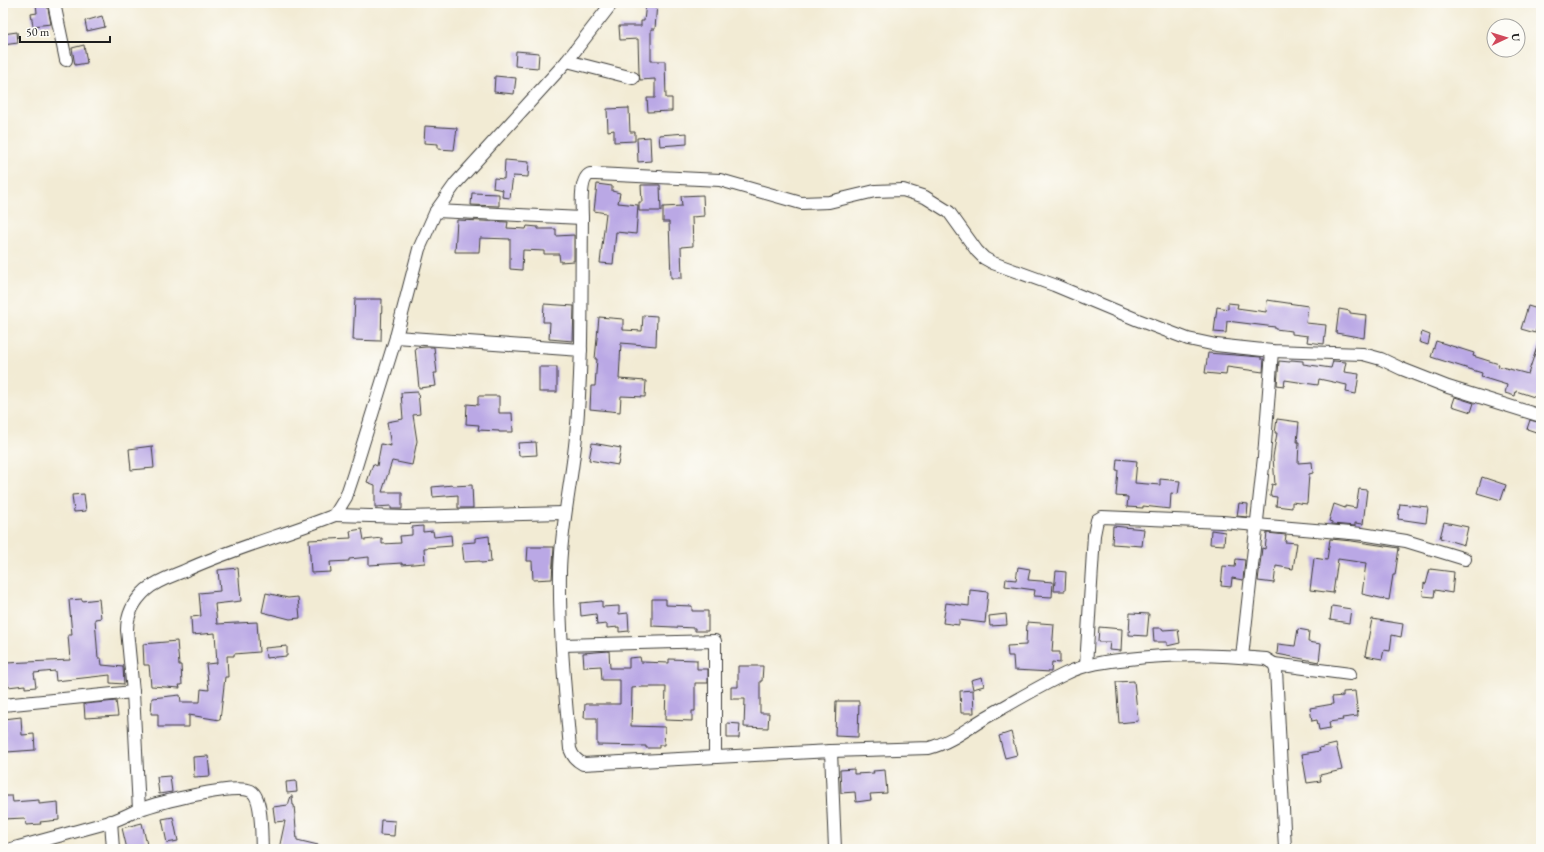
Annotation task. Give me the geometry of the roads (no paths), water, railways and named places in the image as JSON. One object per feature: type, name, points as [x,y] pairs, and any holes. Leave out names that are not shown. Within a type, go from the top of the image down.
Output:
[{"type":"street","points":[[54,3],[66,60]]},
{"type":"street","points":[[335,515],[346,497],[354,476],[396,336],[419,249],[436,211],[456,183],[567,60],[612,3]]},
{"type":"street","points":[[567,60],[633,78]]},
{"type":"street","points":[[1350,674],[1274,664],[1266,659],[1201,654],[1161,655],[1086,666],[1066,674],[1001,709],[942,745],[929,748],[715,756],[583,764],[577,761],[570,749],[562,645],[560,571],[564,514],[574,458],[578,417],[581,350],[582,218],[585,179],[590,174],[596,174],[720,180],[801,203],[829,202],[875,190],[903,190],[925,197],[949,212],[977,251],[984,258],[1001,267],[1054,285],[1188,339],[1216,345],[1272,351],[1363,354],[1382,359],[1402,369],[1448,387],[1541,416]]},
{"type":"street","points":[[436,211],[582,218]]},
{"type":"street","points":[[396,336],[581,350]]},
{"type":"street","points":[[1242,657],[1264,457],[1272,351]]},
{"type":"street","points":[[139,810],[133,692],[127,620],[131,609],[147,589],[208,560],[335,515],[406,517],[564,514]]},
{"type":"street","points":[[1086,666],[1094,534],[1098,520],[1102,517],[1108,516],[1222,522],[1369,535],[1406,541],[1465,559]]},
{"type":"street","points":[[562,645],[714,641],[715,756]]},
{"type":"street","points":[[1274,664],[1276,669],[1285,849]]},
{"type":"street","points":[[3,704],[133,692]]},
{"type":"street","points":[[831,751],[835,849]]},
{"type":"street","points":[[11,849],[111,821],[139,810],[172,800],[213,792],[241,789],[250,791],[256,796],[259,806],[262,849]]},
{"type":"street","points":[[111,821],[113,849]]}]
